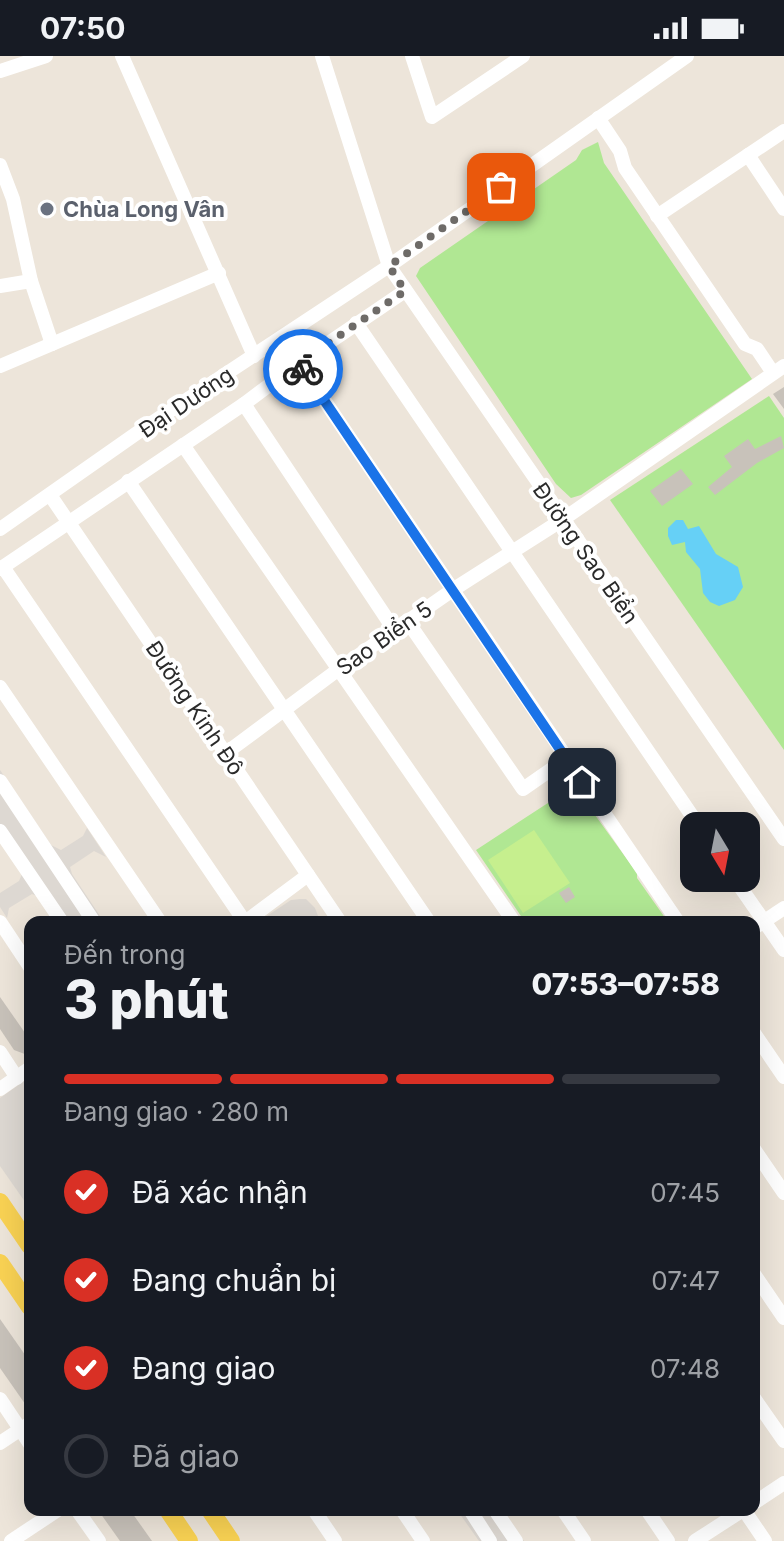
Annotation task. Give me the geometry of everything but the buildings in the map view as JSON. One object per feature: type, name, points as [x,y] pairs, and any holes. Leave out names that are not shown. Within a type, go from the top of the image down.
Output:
[{"type":"main road","points":[[0,1202],[24,1237]]},
{"type":"main road","points":[[0,1263],[24,1298]]},
{"type":"main road","points":[[172,1516],[189,1541]]},
{"type":"main road","points":[[214,1516],[231,1541]]},
{"type":"street","points":[[0,71],[46,56]]},
{"type":"street","points":[[122,56],[254,356]]},
{"type":"street","name":"Đường Sao Biển","points":[[322,56],[389,266],[784,839]]},
{"type":"street","points":[[412,56],[432,117],[523,56]]},
{"type":"street","name":"Đại Dương","points":[[0,529],[147,426],[389,266],[687,56]]},
{"type":"street","points":[[598,118],[620,151],[625,168],[745,344],[757,349],[779,370]]},
{"type":"street","points":[[657,216],[784,131]]},
{"type":"street","points":[[748,155],[784,209]]},
{"type":"street","points":[[0,165],[7,201],[52,344]]},
{"type":"street","points":[[0,366],[219,273]]},
{"type":"street","points":[[0,286],[31,281]]},
{"type":"street","points":[[241,916],[1,568],[405,291]]},
{"type":"street","points":[[356,323],[689,812]]},
{"type":"street","points":[[299,363],[674,916]]},
{"type":"street","name":"Sao Biển 5","points":[[226,753],[454,589],[562,520],[779,370]]},
{"type":"street","points":[[244,404],[395,631]]},
{"type":"street","points":[[183,445],[510,916]]},
{"type":"street","points":[[128,481],[425,916]]},
{"type":"street","name":"Đường Kinh Đô","points":[[50,495],[334,916]]},
{"type":"street","points":[[408,622],[523,789],[566,759]]},
{"type":"street","points":[[0,687],[156,916]]},
{"type":"street","points":[[0,781],[90,916]]},
{"type":"street","points":[[0,831],[58,916]]},
{"type":"street","points":[[253,916],[308,875]]},
{"type":"street","points":[[742,892],[755,916]]},
{"type":"street","points":[[760,923],[784,908]]},
{"type":"street","points":[[0,922],[24,958]]},
{"type":"street","points":[[760,925],[784,950]]},
{"type":"street","points":[[760,1042],[784,1077]]},
{"type":"street","points":[[0,1052],[17,1078]]},
{"type":"street","points":[[0,1089],[24,1073]]},
{"type":"street","points":[[760,1158],[784,1193]]},
{"type":"street","points":[[760,1283],[784,1318]]},
{"type":"street","points":[[0,1399],[24,1425]]},
{"type":"street","points":[[760,1407],[784,1441]]},
{"type":"street","points":[[0,1443],[24,1427]]},
{"type":"street","points":[[760,1499],[784,1483]]},
{"type":"street","points":[[11,1541],[49,1516]]},
{"type":"street","points":[[81,1516],[99,1541]]},
{"type":"street","points":[[318,1516],[335,1541]]},
{"type":"street","points":[[406,1516],[423,1541]]},
{"type":"street","points":[[474,1516],[490,1541],[512,1535],[499,1516]]},
{"type":"street","points":[[479,1525],[490,1516]]},
{"type":"street","points":[[567,1516],[584,1541]]},
{"type":"street","points":[[651,1516],[668,1541]]},
{"type":"street","points":[[695,1541],[735,1516]]},
{"type":"street","points":[[748,1516],[765,1541]]},
{"type":"green space","points":[[598,142],[604,163],[752,379],[581,495],[571,498],[556,484],[416,276],[420,268],[576,160],[582,150]]},
{"type":"green space","points":[[769,396],[784,418],[784,750],[610,500]]},
{"type":"green space","points":[[574,786],[637,873],[637,878],[664,916],[521,916],[476,850]]},
{"type":"green space","points":[[534,830],[570,883],[523,913],[488,860]]},
{"type":"shaded area","points":[[0,770],[51,845],[61,850],[83,836],[87,828],[106,857],[94,851],[70,867],[100,916],[53,916],[39,897],[32,894],[9,908],[7,918],[0,907],[0,893],[19,881],[22,874],[0,841]]},
{"type":"shaded area","points":[[306,899],[318,916],[267,916],[291,900]]},
{"type":"shaded area","points":[[24,1081],[24,1200],[0,1166],[0,1098]]},
{"type":"shaded area","points":[[461,1516],[507,1516],[524,1541],[479,1541]]},
{"type":"water","points":[[676,520],[683,520],[688,529],[699,526],[716,554],[738,567],[743,587],[735,600],[719,606],[710,602],[703,593],[700,569],[686,552],[685,542],[672,545],[668,536],[668,528]]},
{"type":"way so far","points":[[303,369],[299,363],[405,291],[389,266],[501,187]]},
{"type":"place","name":"Chùa Long Vân","points":[[47,209]]},
{"type":"route","points":[[303,369],[582,782]]}]
